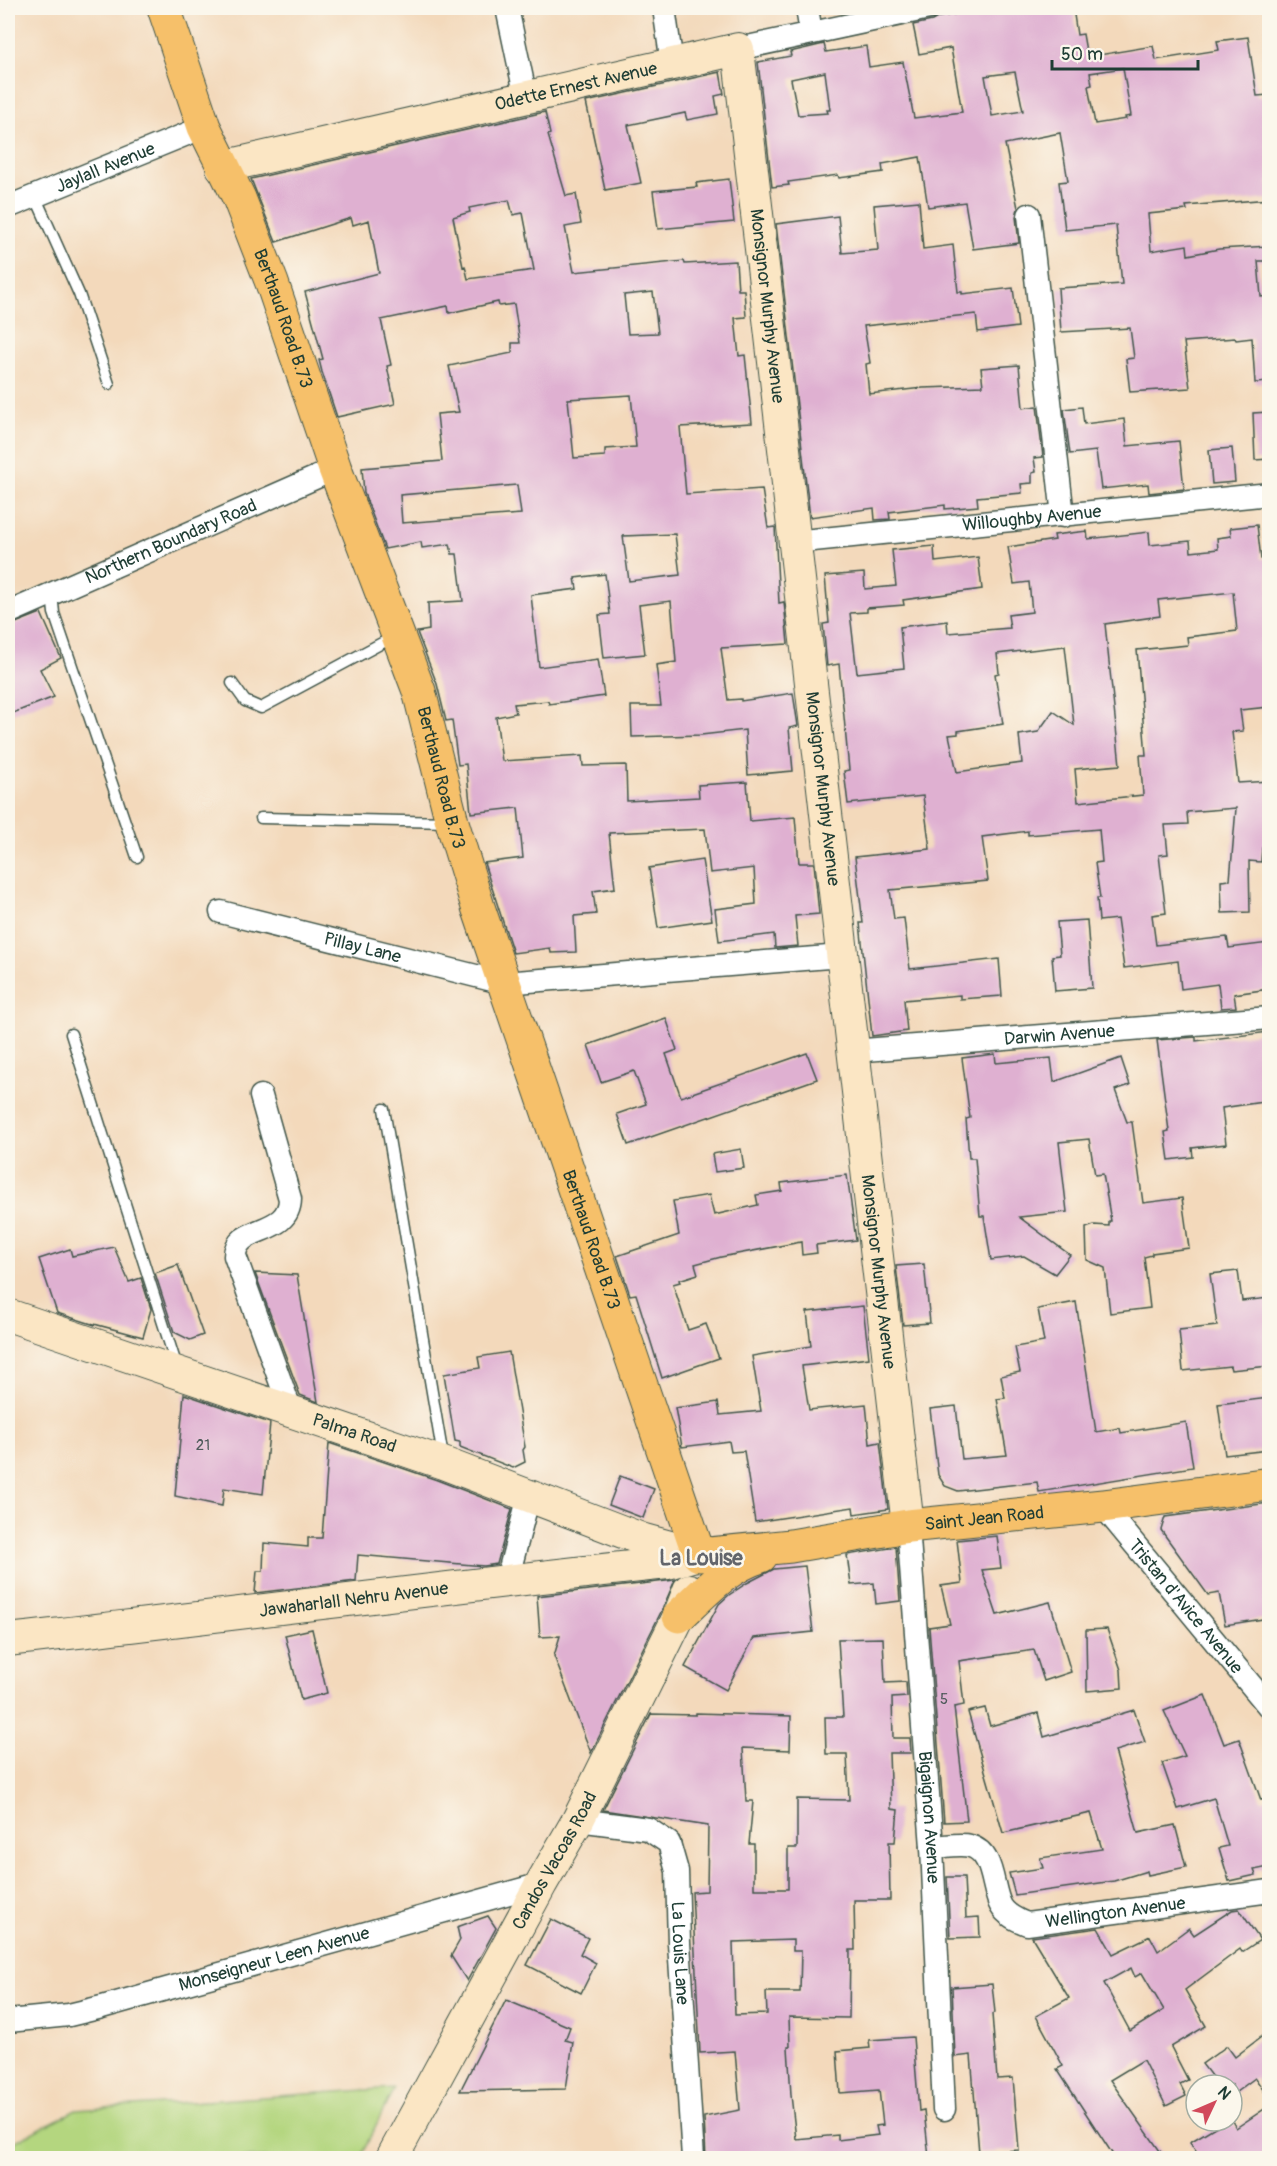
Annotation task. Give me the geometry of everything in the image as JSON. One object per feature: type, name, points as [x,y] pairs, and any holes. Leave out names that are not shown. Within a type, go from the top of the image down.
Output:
[{"type":"main road","name":"Berthaud Road B.73","points":[[164,8],[204,127],[239,198],[272,283],[335,469],[419,691],[452,822],[504,982],[699,1555]]},
{"type":"main road","name":"Saint Jean Road","points":[[699,1555],[791,1546],[908,1526],[1103,1506],[1269,1484]]},
{"type":"main road","points":[[679,1616],[741,1562],[791,1546]]},
{"type":"street","points":[[507,8],[526,98]]},
{"type":"street","points":[[664,8],[672,64]]},
{"type":"street","points":[[807,8],[811,33]]},
{"type":"street","name":"Odette Ernest Avenue","points":[[222,167],[738,49],[929,8]]},
{"type":"street","name":"Monsignor Murphy Avenue","points":[[738,49],[908,1526]]},
{"type":"street","name":"Jaylall Avenue","points":[[8,207],[204,127]]},
{"type":"street","points":[[1029,215],[1063,516]]},
{"type":"street","name":"Northern Boundary Road","points":[[8,613],[335,469]]},
{"type":"street","name":"Willoughby Avenue","points":[[793,542],[1269,494]]},
{"type":"street","name":"Pillay Lane","points":[[221,912],[504,982],[841,956]]},
{"type":"street","name":"Darwin Avenue","points":[[852,1051],[1269,1018]]},
{"type":"street","points":[[261,1096],[290,1199],[290,1208],[280,1221],[243,1238],[235,1249],[235,1256],[291,1411]]},
{"type":"street","name":"Palma Road","points":[[8,1315],[443,1463],[634,1536],[699,1555]]},
{"type":"street","points":[[507,1580],[529,1496]]},
{"type":"street","name":"Tristan d'Avice Avenue","points":[[1103,1506],[1269,1708]]},
{"type":"street","name":"Bigaignon Avenue","points":[[908,1526],[932,1847],[944,2109]]},
{"type":"street","name":"Jawaharlall Nehru Avenue","points":[[8,1640],[668,1563],[699,1555]]},
{"type":"street","name":"Candos Vacoas Road","points":[[392,2158],[578,1820],[679,1616],[693,1580],[699,1555]]},
{"type":"street","name":"La Louis Lane","points":[[578,1820],[648,1830],[669,1842],[677,1871],[679,1954],[693,2158]]},
{"type":"street","name":"Wellington Avenue","points":[[932,1847],[970,1846],[984,1856],[991,1868],[1001,1906],[1013,1918],[1027,1924],[1269,1891]]},
{"type":"street","name":"Monseigneur Leen Avenue","points":[[8,2021],[69,2015],[102,2007],[541,1884]]},
{"type":"lane","points":[[35,196],[79,294],[109,384]]},
{"type":"lane","points":[[51,594],[54,613],[137,857]]},
{"type":"lane","points":[[232,683],[245,701],[261,708],[398,635]]},
{"type":"lane","points":[[261,818],[452,822]]},
{"type":"lane","points":[[71,1034],[179,1373]]},
{"type":"lane","points":[[384,1109],[443,1463]]},
{"type":"green space","points":[[394,2088],[360,2158],[8,2158],[8,2145],[76,2110]]},
{"type":"building","points":[[992,8],[1073,8],[1077,35],[1083,34],[1087,57],[1153,46],[1156,60],[1219,50],[1217,41],[1248,37],[1257,96],[1269,95],[1269,199],[1186,206],[1187,210],[1148,214],[1151,251],[1187,245],[1188,255],[1219,249],[1269,246],[1269,261],[1258,261],[1261,297],[1269,296],[1269,382],[1255,383],[1252,338],[1236,340],[1235,338],[1184,342],[1190,388],[1130,392],[1126,359],[1134,358],[1130,328],[1061,332],[1058,288],[1122,284],[1116,225],[1065,230],[1059,182],[1068,181],[1060,133],[1005,144],[1018,208],[1016,217],[1019,243],[973,249],[965,202],[928,207],[920,157],[882,164],[883,172],[839,178],[838,175],[788,182],[789,185],[772,187],[758,62],[791,56],[790,52],[824,44],[826,52],[866,46],[869,67],[903,62],[914,118],[962,112],[951,48],[919,54],[913,25],[939,17]],"holes":[[[1123,68],[1131,116],[1125,117],[1126,119],[1095,124],[1088,86],[1092,85],[1090,73]],[[825,72],[830,110],[827,110],[828,113],[798,115],[791,79]],[[1015,72],[1023,111],[992,116],[985,76]]]},
{"type":"building","points":[[720,72],[724,94],[715,96],[718,114],[687,120],[685,113],[628,125],[641,183],[605,190],[586,102]]},
{"type":"building","points":[[545,112],[550,134],[548,135],[566,196],[576,194],[581,224],[565,227],[574,272],[684,261],[685,264],[736,261],[738,290],[744,290],[746,317],[735,318],[739,356],[745,355],[752,423],[680,427],[686,494],[762,489],[768,528],[775,527],[779,603],[784,602],[788,644],[721,648],[728,700],[741,699],[741,701],[793,693],[798,726],[789,728],[793,771],[748,775],[745,730],[701,735],[632,737],[631,706],[661,706],[656,665],[676,662],[671,601],[639,605],[645,654],[604,658],[599,615],[610,614],[605,574],[575,578],[577,589],[531,595],[539,667],[598,659],[604,696],[549,704],[548,701],[514,704],[516,713],[496,717],[502,761],[582,756],[583,766],[626,765],[627,801],[699,797],[698,785],[747,782],[750,821],[795,817],[799,863],[814,863],[819,914],[795,916],[798,946],[775,948],[774,934],[719,941],[715,909],[756,904],[754,868],[710,873],[705,829],[609,833],[615,888],[593,891],[596,914],[574,916],[576,952],[551,953],[550,948],[513,953],[484,863],[523,858],[518,808],[471,813],[466,764],[458,765],[452,720],[446,721],[437,684],[417,632],[429,630],[428,603],[463,601],[457,554],[452,554],[450,544],[422,548],[421,542],[385,549],[364,493],[362,468],[442,461],[437,414],[459,412],[449,366],[512,353],[512,343],[520,343],[514,304],[499,306],[498,302],[449,313],[448,306],[381,320],[391,365],[387,366],[395,404],[337,417],[322,372],[319,360],[323,359],[305,292],[379,273],[369,220],[353,225],[351,218],[276,242],[251,179]],"holes":[[[509,200],[513,215],[523,213],[534,270],[468,279],[465,266],[463,267],[453,217],[470,212],[469,208]],[[653,292],[658,333],[628,334],[624,295]],[[631,395],[636,447],[605,449],[605,456],[574,458],[568,399]],[[517,485],[521,514],[402,523],[400,495]],[[675,534],[680,575],[629,581],[623,536]]]},
{"type":"building","points":[[729,179],[734,222],[658,229],[653,191],[697,187],[696,183]]},
{"type":"building","points":[[919,201],[923,249],[953,245],[958,292],[962,294],[1013,288],[1018,327],[978,332],[976,314],[864,326],[870,363],[866,364],[869,394],[923,388],[983,386],[981,368],[1019,365],[1023,408],[1037,406],[1043,457],[1034,458],[1036,472],[1032,473],[1032,483],[1021,484],[1022,493],[977,497],[978,506],[945,509],[945,505],[889,512],[890,519],[875,520],[874,508],[810,517],[776,224],[838,216],[842,253],[878,250],[874,205]]},
{"type":"building","points":[[1082,407],[1084,424],[1124,419],[1127,446],[1179,441],[1184,489],[1149,493],[1148,484],[1101,489],[1096,451],[1070,454],[1064,409]]},
{"type":"building","points":[[1269,412],[1269,459],[1255,460],[1253,413]]},
{"type":"building","points":[[1232,448],[1235,482],[1212,484],[1209,450]]},
{"type":"building","points":[[1257,525],[1261,559],[1269,558],[1269,707],[1240,710],[1243,731],[1232,732],[1238,783],[1269,781],[1269,848],[1262,848],[1261,862],[1249,861],[1250,912],[1222,913],[1221,881],[1230,880],[1236,808],[1187,812],[1188,824],[1165,825],[1168,854],[1159,855],[1166,913],[1152,915],[1156,945],[1227,937],[1229,948],[1269,943],[1269,989],[1234,994],[1236,1007],[1221,1008],[1218,984],[1181,989],[1178,961],[1124,968],[1117,919],[1099,921],[1097,898],[1100,898],[1095,863],[1102,862],[1099,829],[1028,835],[1028,831],[982,837],[988,881],[890,890],[894,919],[904,918],[910,969],[999,959],[1002,996],[960,999],[960,995],[904,1000],[907,1031],[872,1036],[855,857],[930,849],[923,796],[848,804],[844,771],[849,770],[839,664],[827,666],[823,624],[829,623],[825,576],[864,573],[865,589],[896,586],[892,550],[934,546],[935,562],[978,557],[982,589],[903,600],[904,605],[867,608],[867,612],[850,613],[857,673],[904,668],[900,627],[947,621],[948,633],[1010,628],[1008,615],[1032,612],[1029,582],[1014,584],[1008,547],[1055,540],[1054,535],[1087,531],[1088,539],[1149,532],[1150,545],[1190,541],[1191,552],[1218,549],[1217,538],[1231,536],[1230,528]],"holes":[[[1233,592],[1237,631],[1187,637],[1188,645],[1137,650],[1146,755],[1140,755],[1143,795],[1078,802],[1075,769],[1120,765],[1105,624],[1160,616],[1158,600]],[[1065,646],[1074,725],[1053,711],[1038,732],[1019,735],[1022,763],[957,772],[949,735],[958,734],[958,731],[1003,724],[995,674],[999,673],[997,654]]]},
{"type":"building","points":[[41,613],[61,658],[40,669],[54,697],[13,713],[8,702],[8,626]]},
{"type":"building","points":[[702,860],[712,920],[658,928],[649,868]]},
{"type":"building","points":[[1087,920],[1092,988],[1055,991],[1052,956],[1060,955],[1057,922]]},
{"type":"building","points":[[666,1018],[677,1050],[666,1054],[681,1097],[807,1053],[817,1079],[628,1145],[617,1114],[646,1104],[634,1071],[601,1082],[588,1045]]},
{"type":"building","points":[[1269,1032],[1269,1101],[1222,1108],[1226,1144],[1192,1148],[1193,1157],[1169,1160],[1165,1132],[1169,1131],[1157,1040],[1196,1037],[1196,1041]]},
{"type":"building","points":[[995,1054],[996,1063],[1051,1058],[1054,1082],[1121,1058],[1130,1085],[1115,1090],[1127,1122],[1132,1122],[1143,1203],[1182,1198],[1189,1248],[1152,1253],[1144,1257],[1150,1308],[1110,1313],[1105,1268],[1087,1260],[1086,1228],[1094,1225],[1109,1226],[1109,1221],[1111,1221],[1103,1174],[1095,1175],[1089,1139],[1059,1142],[1067,1212],[1019,1217],[1070,1255],[1055,1274],[1024,1256],[991,1260],[984,1216],[980,1216],[975,1158],[969,1158],[966,1119],[970,1118],[962,1058]]},
{"type":"building","points":[[741,1149],[744,1168],[715,1172],[712,1154]]},
{"type":"building","points":[[847,1175],[856,1240],[816,1245],[817,1253],[802,1255],[801,1242],[721,1257],[695,1264],[698,1274],[673,1284],[688,1330],[706,1324],[719,1358],[662,1378],[636,1294],[630,1295],[617,1256],[679,1235],[673,1201],[709,1195],[714,1215],[758,1205],[756,1195],[782,1191],[781,1183]]},
{"type":"building","points":[[114,1247],[129,1282],[141,1278],[151,1309],[143,1337],[57,1313],[39,1259],[70,1249],[72,1256]]},
{"type":"building","points":[[924,1264],[930,1323],[903,1325],[896,1266]]},
{"type":"building","points":[[178,1265],[203,1335],[190,1340],[174,1332],[155,1273]]},
{"type":"building","points":[[1238,1271],[1242,1301],[1269,1298],[1269,1366],[1231,1370],[1230,1366],[1183,1371],[1179,1330],[1217,1326],[1210,1274]]},
{"type":"building","points":[[255,1273],[297,1275],[318,1402],[300,1395]]},
{"type":"building","points":[[1076,1302],[1096,1432],[1120,1428],[1121,1433],[1186,1422],[1193,1467],[1039,1492],[1037,1482],[958,1491],[945,1486],[938,1475],[930,1409],[956,1406],[962,1459],[1007,1455],[997,1399],[1005,1398],[1001,1376],[1020,1372],[1015,1347],[1044,1342],[1038,1309]]},
{"type":"building","points":[[863,1306],[869,1358],[802,1366],[809,1410],[866,1404],[870,1444],[880,1442],[888,1509],[854,1514],[853,1507],[755,1522],[744,1451],[731,1452],[729,1441],[682,1447],[675,1408],[718,1402],[720,1415],[761,1411],[752,1356],[811,1346],[807,1312]]},
{"type":"building","points":[[509,1352],[525,1447],[523,1450],[525,1462],[513,1468],[460,1447],[460,1442],[455,1441],[444,1374],[480,1368],[478,1357]]},
{"type":"building","points":[[184,1394],[270,1423],[263,1494],[224,1488],[222,1506],[175,1496]]},
{"type":"building","points":[[1269,1398],[1269,1450],[1225,1455],[1218,1404]]},
{"type":"building","points":[[329,1443],[437,1480],[512,1509],[497,1564],[484,1566],[358,1555],[356,1581],[255,1593],[257,1571],[263,1571],[264,1543],[308,1547],[308,1538],[322,1538]]},
{"type":"building","points":[[620,1476],[654,1489],[643,1518],[609,1505]]},
{"type":"building","points":[[1269,1503],[1269,1618],[1225,1625],[1219,1593],[1208,1595],[1161,1530],[1165,1517]]},
{"type":"building","points":[[997,1536],[1001,1568],[982,1570],[997,1615],[1050,1602],[1071,1672],[1044,1681],[1034,1650],[959,1661],[964,1705],[954,1707],[967,1821],[944,1822],[929,1627],[950,1624],[941,1586],[962,1583],[957,1540]]},
{"type":"building","points":[[896,1547],[900,1601],[876,1604],[874,1583],[851,1585],[847,1555]]},
{"type":"building","points":[[805,1566],[813,1632],[754,1638],[726,1690],[685,1667],[719,1604],[729,1595],[774,1569]]},
{"type":"building","points":[[675,1580],[591,1753],[554,1656],[560,1636],[540,1637],[537,1596]]},
{"type":"building","points":[[312,1629],[327,1693],[301,1700],[285,1635]]},
{"type":"building","points":[[1107,1629],[1121,1670],[1122,1688],[1087,1691],[1086,1630]]},
{"type":"building","points":[[883,1638],[885,1683],[906,1682],[907,1697],[892,1698],[893,1738],[910,1738],[911,1753],[889,1753],[891,1809],[898,1810],[895,1842],[889,1842],[890,1900],[854,1900],[855,1950],[850,1950],[849,2018],[789,2017],[790,2047],[788,2047],[796,2139],[838,2135],[838,2140],[878,2135],[876,2126],[883,2125],[879,2090],[840,2093],[837,2051],[870,2048],[869,2040],[913,2037],[919,2111],[924,2110],[929,2158],[880,2158],[879,2156],[706,2158],[704,2117],[740,2110],[735,2051],[700,2053],[692,1892],[707,1891],[708,1826],[603,1810],[651,1714],[791,1716],[790,1750],[743,1748],[746,1801],[753,1801],[749,1844],[754,1844],[754,1889],[788,1889],[788,1848],[797,1848],[797,1799],[849,1800],[847,1754],[826,1754],[825,1717],[843,1717],[838,1639]],"holes":[[[793,1940],[793,1951],[801,1951],[800,1992],[766,1992],[767,2014],[735,2015],[733,1942]]]},
{"type":"building","points":[[1205,1695],[1224,1744],[1239,1739],[1261,1800],[1269,1798],[1269,1867],[1254,1870],[1256,1875],[1229,1881],[1219,1848],[1228,1846],[1214,1798],[1178,1809],[1162,1763],[1185,1756],[1164,1711]]},
{"type":"building","points":[[985,1708],[990,1726],[1038,1713],[1044,1737],[1134,1710],[1145,1742],[1115,1751],[1138,1833],[1175,1825],[1186,1867],[1148,1875],[1147,1871],[1114,1881],[1015,1895],[1009,1873],[1043,1868],[1040,1858],[1102,1849],[1091,1813],[1003,1833],[968,1712]]},
{"type":"building","points":[[947,1877],[964,1877],[966,1918],[979,1917],[980,1937],[950,1938]]},
{"type":"building","points":[[1239,1909],[1260,1940],[1242,1952],[1240,1949],[1185,1990],[1206,2026],[1171,2047],[1184,2073],[1184,2082],[1180,2084],[1184,2097],[1166,2106],[1143,2060],[1110,2080],[1165,2158],[1115,2158],[1057,2069],[1063,2066],[1036,2016],[1069,1998],[1032,1937],[1098,1928],[1113,1954],[1150,1936],[1158,1951],[1189,1928],[1194,1935],[1232,1910]],"holes":[[[1131,1968],[1135,1977],[1142,1973],[1164,2010],[1130,2031],[1104,1983]]]},
{"type":"building","points":[[488,1916],[496,1928],[467,1981],[451,1956],[460,1940],[457,1927]]},
{"type":"building","points":[[551,1919],[588,1938],[580,1954],[596,1963],[581,1993],[527,1965]]},
{"type":"building","points":[[992,1984],[997,2079],[1013,2078],[1019,2150],[979,2153],[971,2055],[955,2057],[952,1987]]},
{"type":"building","points":[[506,2000],[570,2027],[565,2040],[573,2042],[566,2089],[460,2091]]},
{"type":"building","points":[[1269,2031],[1269,2098],[1255,2078],[1244,2086],[1244,2073],[1209,2073],[1202,2064],[1227,2046],[1235,2057]]},
{"type":"building","points":[[1269,2106],[1269,2158],[1200,2158],[1190,2142],[1205,2133],[1244,2133],[1244,2123]]},
{"type":"district","name":"La Louise","points":[[701,1558]]}]
